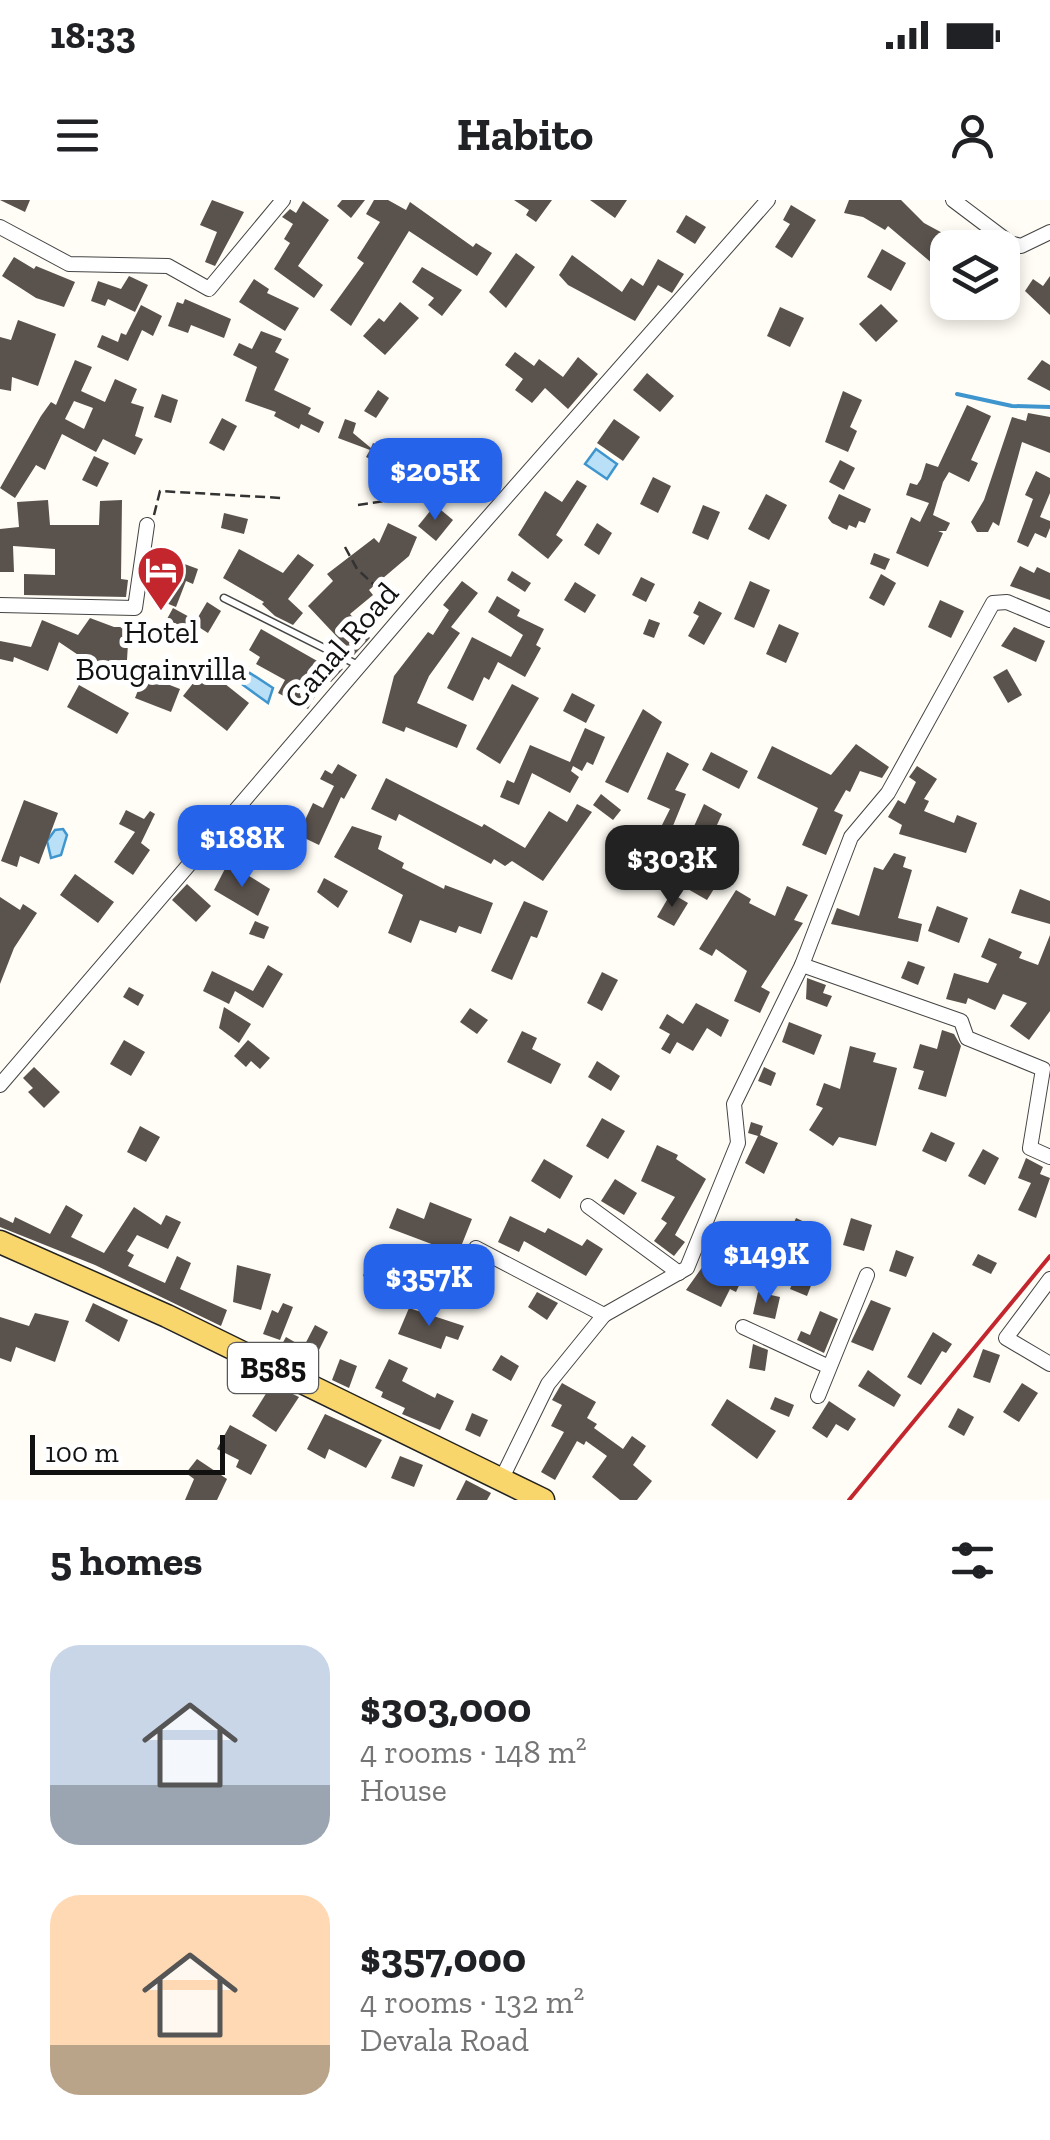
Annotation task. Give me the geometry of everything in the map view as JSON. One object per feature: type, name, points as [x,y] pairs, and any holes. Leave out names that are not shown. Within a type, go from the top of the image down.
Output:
[{"type":"main road","name":"B585","points":[[0,1242],[511,1488],[544,1500]]},
{"type":"street","points":[[0,227],[69,264],[168,266],[209,288],[283,200]]},
{"type":"street","name":"Canal Road","points":[[0,1085],[404,613],[768,200]]},
{"type":"street","points":[[953,200],[1021,246],[1050,232]]},
{"type":"street","points":[[0,604],[136,608],[147,525]]},
{"type":"street","points":[[511,1488],[548,1384],[604,1315],[687,1268],[738,1144],[734,1104],[802,965],[851,836],[888,793],[993,604],[1007,602],[1050,620]]},
{"type":"street","points":[[802,965],[961,1021],[967,1038],[1042,1069],[1030,1148],[1050,1156]]},
{"type":"street","points":[[588,1206],[679,1273]]},
{"type":"street","points":[[476,1248],[604,1315]]},
{"type":"street","points":[[818,1396],[867,1275]]},
{"type":"street","points":[[1050,1279],[1006,1338],[1050,1364]]},
{"type":"street","points":[[743,1327],[829,1366]]},
{"type":"lane","points":[[224,598],[359,665]]},
{"type":"path","points":[[358,505],[467,489],[496,494],[502,488],[450,456]]},
{"type":"path","points":[[147,525],[158,509],[160,491],[281,498]]},
{"type":"path","points":[[346,547],[357,569],[404,613]]},
{"type":"water","points":[[596,449],[617,464],[607,479],[585,464]]},
{"type":"water","points":[[250,673],[273,688],[268,703],[243,685]]},
{"type":"water","points":[[63,829],[67,835],[61,855],[51,858],[47,841],[55,830]]},
{"type":"building","points":[[0,200],[30,200],[25,212]]},
{"type":"building","points":[[212,200],[244,212],[215,266],[205,262],[217,232],[200,225]]},
{"type":"building","points":[[342,200],[365,200],[351,218],[337,206]]},
{"type":"building","points":[[374,200],[388,200],[406,210],[410,202],[473,247],[476,243],[492,253],[477,276],[409,231],[351,326],[330,310],[364,263],[357,258],[380,222],[366,214]]},
{"type":"building","points":[[514,200],[552,200],[536,222],[526,215],[529,210]]},
{"type":"building","points":[[590,200],[627,200],[615,218]]},
{"type":"building","points":[[849,200],[901,200],[937,230],[930,230],[930,261],[888,226],[885,230],[863,217],[844,213]]},
{"type":"building","points":[[303,201],[329,220],[298,266],[323,285],[314,298],[274,269],[290,243],[284,239],[293,224],[282,217],[290,209],[296,213]]},
{"type":"building","points":[[791,205],[816,220],[792,258],[775,247],[790,224],[783,220]]},
{"type":"building","points":[[686,215],[706,227],[695,244],[676,232]]},
{"type":"building","points":[[882,249],[906,263],[891,291],[867,277]]},
{"type":"building","points":[[516,253],[535,267],[506,308],[489,292]]},
{"type":"building","points":[[572,255],[622,292],[631,278],[643,286],[658,259],[684,274],[672,293],[658,285],[635,321],[568,285],[559,275]]},
{"type":"building","points":[[14,257],[34,269],[36,266],[75,282],[64,307],[36,298],[2,276]]},
{"type":"building","points":[[422,267],[462,290],[442,316],[428,305],[434,298],[412,282]]},
{"type":"building","points":[[129,276],[148,285],[135,312],[108,299],[105,306],[91,301],[98,281],[121,289]]},
{"type":"building","points":[[1050,276],[1050,315],[1025,291],[1033,279],[1043,286]]},
{"type":"building","points":[[254,279],[269,289],[267,293],[299,308],[285,331],[239,302]]},
{"type":"building","points":[[185,299],[231,319],[224,338],[191,325],[188,333],[168,326],[177,302],[183,304]]},
{"type":"building","points":[[400,302],[419,318],[385,355],[363,336],[379,318],[384,322]]},
{"type":"building","points":[[881,304],[898,321],[876,342],[859,324]]},
{"type":"building","points":[[141,305],[162,316],[153,336],[142,330],[128,361],[97,347],[102,335],[118,342],[121,333],[126,335]]},
{"type":"building","points":[[780,307],[804,318],[790,347],[767,336]]},
{"type":"building","points":[[18,320],[56,334],[38,386],[12,377],[11,391],[0,389],[0,337],[11,340]]},
{"type":"building","points":[[261,331],[282,339],[275,352],[289,359],[274,390],[311,408],[308,414],[324,422],[319,433],[301,424],[299,429],[274,416],[276,412],[245,401],[257,367],[233,355],[239,343],[252,349]]},
{"type":"building","points":[[515,352],[534,366],[539,359],[563,377],[578,357],[598,374],[568,409],[545,388],[532,403],[515,390],[523,379],[505,365]]},
{"type":"building","points":[[75,360],[92,367],[81,391],[105,402],[115,379],[137,389],[131,403],[144,407],[135,436],[143,439],[135,455],[103,439],[96,452],[62,434],[45,470],[36,465],[15,498],[0,488],[41,416],[51,402],[56,405]],"holes":[[[74,401],[93,408],[84,429],[65,419]]]},
{"type":"building","points":[[1042,360],[1050,365],[1050,391],[1027,379]]},
{"type":"building","points":[[647,373],[674,396],[660,412],[633,390]]},
{"type":"building","points":[[378,390],[389,398],[376,418],[364,411]]},
{"type":"building","points":[[843,391],[862,400],[850,427],[857,431],[848,452],[825,442]]},
{"type":"building","points":[[162,394],[178,400],[171,423],[154,417]]},
{"type":"building","points":[[967,405],[991,416],[971,460],[978,463],[969,482],[949,472],[943,482],[933,515],[950,523],[946,531],[938,531],[943,533],[928,567],[896,553],[911,517],[920,522],[929,503],[906,495],[910,483],[917,485],[921,479],[926,463],[938,467]]},
{"type":"building","points":[[1028,413],[1050,417],[1050,453],[1022,442],[999,526],[993,522],[988,532],[977,532],[971,522],[984,500],[1012,417],[1026,421]]},
{"type":"building","points":[[222,418],[237,426],[224,451],[209,443]]},
{"type":"building","points":[[345,419],[356,423],[353,433],[371,448],[373,443],[389,451],[382,465],[366,457],[370,450],[338,438]]},
{"type":"building","points":[[614,419],[640,437],[623,461],[597,443]]},
{"type":"building","points":[[423,438],[443,461],[434,468],[427,459],[416,468],[404,454]]},
{"type":"building","points":[[94,456],[109,463],[97,487],[82,480]]},
{"type":"building","points":[[840,460],[855,468],[844,490],[829,482]]},
{"type":"building","points":[[1036,471],[1050,478],[1050,493],[1040,517],[1050,521],[1050,528],[1046,538],[1035,533],[1028,547],[1017,542],[1033,499],[1025,495]]},
{"type":"building","points":[[653,477],[671,486],[658,513],[640,504]]},
{"type":"building","points":[[577,480],[587,486],[556,535],[563,540],[548,559],[518,535],[545,491],[562,502]]},
{"type":"building","points":[[766,494],[787,505],[769,540],[748,529]]},
{"type":"building","points":[[839,494],[871,509],[865,523],[859,521],[856,528],[849,525],[847,530],[832,523],[828,518]]},
{"type":"building","points":[[48,500],[50,525],[99,525],[100,501],[122,500],[121,579],[128,580],[126,597],[24,595],[24,574],[55,575],[55,549],[13,546],[14,572],[0,572],[0,529],[19,527],[17,502]]},
{"type":"building","points":[[435,505],[453,520],[436,541],[418,526]]},
{"type":"building","points":[[703,505],[720,512],[708,540],[692,533]]},
{"type":"building","points":[[224,513],[248,519],[244,534],[221,528]]},
{"type":"building","points":[[388,523],[417,537],[409,556],[369,590],[373,595],[350,614],[370,638],[354,655],[308,606],[333,581],[327,574],[374,538],[379,543]]},
{"type":"building","points":[[597,523],[612,533],[599,555],[584,545]]},
{"type":"building","points":[[239,549],[283,573],[298,554],[314,565],[288,599],[303,613],[293,625],[223,578]]},
{"type":"building","points":[[874,553],[890,559],[885,570],[870,564]]},
{"type":"building","points":[[179,562],[198,569],[193,584],[186,581],[176,607],[151,597],[159,577],[171,582]]},
{"type":"building","points":[[1020,566],[1034,573],[1037,567],[1050,573],[1050,600],[1010,586]]},
{"type":"building","points":[[512,571],[531,583],[525,592],[507,580]]},
{"type":"building","points":[[881,574],[896,583],[884,606],[869,598]]},
{"type":"building","points":[[641,577],[655,584],[646,602],[632,595]]},
{"type":"building","points":[[462,581],[478,593],[451,627],[460,633],[429,676],[417,703],[467,725],[457,748],[406,727],[404,732],[382,723],[394,676],[428,632],[433,635],[449,610],[443,605]]},
{"type":"building","points":[[750,581],[770,590],[754,628],[734,619]]},
{"type":"building","points":[[575,582],[596,595],[585,613],[564,600]]},
{"type":"building","points":[[497,596],[520,610],[517,616],[544,629],[536,645],[541,648],[525,677],[498,662],[489,680],[484,677],[473,701],[447,688],[472,637],[511,657],[523,635],[488,612]]},
{"type":"building","points":[[940,600],[964,611],[951,638],[928,627]]},
{"type":"building","points":[[699,601],[722,613],[704,645],[688,636],[699,616],[693,613]]},
{"type":"building","points":[[207,602],[221,611],[208,633],[194,624]]},
{"type":"building","points":[[173,608],[193,619],[187,630],[167,619]]},
{"type":"building","points":[[90,618],[114,627],[129,627],[127,660],[110,682],[94,670],[96,667],[59,642],[48,671],[14,657],[13,662],[0,659],[0,641],[31,647],[42,620],[78,635]]},
{"type":"building","points":[[649,619],[660,623],[654,638],[643,634]]},
{"type":"building","points":[[779,624],[799,633],[786,663],[766,654]]},
{"type":"building","points":[[1014,627],[1045,641],[1036,662],[1001,646]]},
{"type":"building","points":[[261,629],[319,662],[323,657],[343,669],[331,682],[325,679],[308,709],[278,693],[285,680],[256,664],[260,657],[249,650]]},
{"type":"building","points":[[205,668],[249,703],[227,731],[183,696]]},
{"type":"building","points":[[1007,669],[1022,695],[1008,703],[993,677]]},
{"type":"building","points":[[144,675],[180,689],[171,712],[135,698]]},
{"type":"building","points":[[512,684],[539,698],[500,764],[476,749]]},
{"type":"building","points":[[79,685],[129,713],[117,734],[67,707]]},
{"type":"building","points":[[572,693],[595,705],[586,723],[563,711]]},
{"type":"building","points":[[643,709],[662,722],[628,793],[605,782]]},
{"type":"building","points":[[585,728],[605,737],[593,765],[587,762],[582,771],[573,766],[571,771],[579,777],[570,793],[532,773],[519,805],[500,797],[507,780],[514,783],[530,745],[570,762]]},
{"type":"building","points":[[856,744],[889,767],[882,778],[860,771],[850,792],[846,790],[834,811],[843,815],[826,855],[802,845],[818,808],[757,778],[772,746],[831,775]]},
{"type":"building","points":[[667,752],[689,764],[675,790],[686,794],[668,838],[658,833],[670,809],[647,799]]},
{"type":"building","points":[[711,752],[748,771],[739,789],[702,770]]},
{"type":"building","points":[[338,764],[357,775],[344,799],[341,797],[319,845],[298,835],[313,803],[323,808],[334,786],[320,779],[325,770],[332,774]]},
{"type":"building","points":[[917,766],[937,779],[924,799],[929,801],[924,811],[954,823],[957,815],[977,823],[966,853],[899,834],[902,825],[888,817],[898,800],[905,804],[916,782],[909,777]]},
{"type":"building","points":[[386,778],[525,848],[549,811],[567,822],[577,804],[592,812],[543,881],[512,861],[505,866],[494,859],[491,864],[399,814],[396,821],[371,809]]},
{"type":"building","points":[[601,794],[621,810],[613,820],[593,805]]},
{"type":"building","points":[[24,800],[58,813],[39,864],[20,856],[17,867],[1,861]]},
{"type":"building","points":[[704,804],[722,814],[700,862],[682,853]]},
{"type":"building","points":[[126,810],[144,819],[150,811],[155,814],[141,843],[150,850],[133,875],[114,862],[135,832],[119,824]]},
{"type":"building","points":[[352,826],[382,836],[378,849],[404,863],[402,868],[444,889],[445,885],[493,903],[481,934],[459,926],[456,933],[420,920],[411,943],[388,933],[403,895],[334,857]]},
{"type":"building","points":[[894,853],[906,857],[903,867],[912,870],[898,918],[922,924],[918,942],[831,924],[837,908],[859,916],[874,867],[883,870]]},
{"type":"building","points":[[228,863],[270,889],[258,916],[214,890]]},
{"type":"building","points":[[695,872],[717,884],[707,900],[686,888]]},
{"type":"building","points":[[75,874],[114,902],[98,923],[60,895]]},
{"type":"building","points":[[324,878],[348,891],[338,908],[317,892]]},
{"type":"building","points":[[187,884],[211,906],[196,922],[172,900]]},
{"type":"building","points":[[787,886],[808,895],[794,920],[803,923],[761,987],[770,992],[760,1013],[734,1001],[747,971],[716,949],[712,956],[699,949],[736,890],[751,899],[749,903],[775,916]]},
{"type":"building","points":[[1020,889],[1050,901],[1050,924],[1011,913]]},
{"type":"building","points":[[671,893],[688,903],[674,926],[657,917]]},
{"type":"building","points":[[0,897],[20,910],[23,904],[37,913],[14,948],[0,984]]},
{"type":"building","points":[[524,901],[548,911],[537,938],[531,936],[512,980],[491,971]]},
{"type":"building","points":[[937,906],[968,918],[959,943],[928,931]]},
{"type":"building","points":[[255,921],[269,927],[264,939],[249,934]]},
{"type":"building","points":[[1050,935],[1050,1011],[1029,1040],[1010,1026],[1027,1003],[1003,994],[995,1010],[968,998],[966,1004],[946,999],[954,973],[988,983],[997,964],[981,957],[989,938],[1022,952],[1019,958],[1038,965]]},
{"type":"building","points":[[908,961],[925,967],[918,985],[901,978]]},
{"type":"building","points":[[268,965],[283,974],[263,1008],[235,991],[229,1004],[203,991],[212,971],[253,991]]},
{"type":"building","points":[[602,972],[618,980],[602,1011],[587,1003]]},
{"type":"building","points":[[807,978],[826,985],[823,993],[832,996],[827,1007],[806,999]]},
{"type":"building","points":[[129,987],[144,995],[138,1006],[123,997]]},
{"type":"building","points":[[696,1003],[729,1020],[721,1037],[707,1028],[693,1051],[677,1042],[670,1054],[661,1049],[670,1034],[659,1028],[667,1014],[683,1024]]},
{"type":"building","points":[[224,1007],[251,1024],[239,1043],[219,1028]]},
{"type":"building","points":[[470,1008],[488,1020],[477,1034],[460,1022]]},
{"type":"building","points":[[789,1022],[822,1035],[814,1055],[782,1042]]},
{"type":"building","points":[[942,1030],[954,1034],[961,1046],[946,1097],[918,1089],[924,1071],[913,1068],[920,1044],[937,1049]]},
{"type":"building","points":[[522,1031],[537,1038],[532,1049],[561,1064],[551,1084],[507,1062]]},
{"type":"building","points":[[124,1040],[145,1052],[131,1076],[110,1064]]},
{"type":"building","points":[[248,1040],[270,1058],[260,1069],[251,1061],[246,1067],[234,1056]]},
{"type":"building","points":[[850,1046],[876,1053],[873,1062],[897,1068],[876,1146],[839,1137],[833,1146],[809,1130],[823,1108],[816,1105],[824,1083],[840,1089]]},
{"type":"building","points":[[597,1061],[620,1076],[611,1091],[588,1077]]},
{"type":"building","points":[[34,1067],[60,1092],[44,1108],[28,1092],[33,1088],[23,1078]]},
{"type":"building","points":[[764,1067],[776,1073],[771,1086],[758,1081]]},
{"type":"building","points":[[602,1118],[625,1131],[608,1159],[586,1146]]},
{"type":"building","points":[[751,1122],[763,1126],[760,1135],[778,1143],[764,1174],[745,1163],[758,1136],[748,1133]]},
{"type":"building","points":[[140,1126],[160,1137],[146,1162],[127,1152]]},
{"type":"building","points":[[931,1132],[955,1143],[946,1162],[922,1151]]},
{"type":"building","points":[[657,1145],[678,1155],[676,1159],[706,1179],[675,1235],[685,1242],[674,1256],[654,1241],[667,1223],[661,1219],[675,1197],[641,1181]]},
{"type":"building","points":[[983,1149],[999,1158],[985,1185],[968,1176]]},
{"type":"building","points":[[1026,1158],[1043,1167],[1040,1174],[1050,1178],[1036,1218],[1018,1210],[1031,1183],[1018,1178]]},
{"type":"building","points":[[544,1159],[573,1176],[560,1199],[531,1181]]},
{"type":"building","points":[[615,1179],[637,1193],[624,1215],[601,1201]]},
{"type":"building","points":[[430,1202],[472,1219],[458,1254],[389,1228],[397,1208],[424,1219]]},
{"type":"building","points":[[66,1205],[83,1215],[71,1237],[104,1253],[134,1207],[161,1225],[166,1215],[181,1222],[168,1249],[137,1235],[127,1251],[134,1255],[128,1266],[165,1283],[177,1256],[191,1263],[180,1289],[227,1310],[221,1326],[95,1265],[0,1227],[0,1217],[13,1223],[15,1217],[50,1234]]},
{"type":"building","points":[[510,1216],[545,1233],[548,1228],[582,1246],[587,1239],[603,1249],[586,1276],[524,1241],[519,1252],[498,1242]]},
{"type":"building","points":[[796,1218],[824,1231],[816,1252],[787,1239]]},
{"type":"building","points":[[851,1218],[872,1225],[864,1251],[843,1245]]},
{"type":"building","points":[[725,1225],[749,1237],[741,1254],[720,1243]]},
{"type":"building","points":[[373,1248],[396,1256],[386,1284],[363,1276]]},
{"type":"building","points":[[896,1250],[914,1257],[906,1277],[889,1271]]},
{"type":"building","points":[[732,1253],[750,1262],[736,1292],[730,1289],[721,1307],[686,1290],[708,1259],[725,1268]]},
{"type":"building","points":[[978,1254],[997,1263],[991,1274],[972,1265]]},
{"type":"building","points":[[237,1265],[271,1274],[261,1310],[233,1302]]},
{"type":"building","points":[[797,1272],[814,1278],[807,1296],[790,1289]]},
{"type":"building","points":[[537,1292],[558,1303],[547,1320],[528,1307]]},
{"type":"building","points":[[758,1292],[780,1297],[775,1319],[753,1314]]},
{"type":"building","points":[[871,1300],[891,1308],[873,1351],[851,1342]]},
{"type":"building","points":[[93,1303],[128,1320],[119,1342],[85,1321]]},
{"type":"building","points":[[283,1303],[293,1307],[280,1340],[263,1334],[272,1310],[278,1313]]},
{"type":"building","points":[[409,1308],[464,1326],[458,1340],[446,1336],[441,1349],[398,1334]]},
{"type":"building","points":[[820,1311],[838,1319],[824,1353],[797,1340],[801,1331],[810,1335]]},
{"type":"building","points":[[35,1313],[69,1321],[55,1362],[16,1347],[11,1362],[0,1358],[0,1317],[29,1326]]},
{"type":"building","points":[[315,1325],[328,1332],[316,1356],[302,1350]]},
{"type":"building","points":[[933,1332],[952,1344],[946,1353],[942,1351],[921,1385],[907,1377]]},
{"type":"building","points":[[286,1337],[298,1344],[289,1359],[277,1353]]},
{"type":"building","points":[[753,1344],[768,1350],[765,1371],[749,1368]]},
{"type":"building","points":[[983,1349],[1000,1355],[990,1383],[973,1377]]},
{"type":"building","points":[[501,1355],[519,1366],[511,1381],[492,1370]]},
{"type":"building","points":[[340,1359],[357,1366],[349,1388],[332,1380]]},
{"type":"building","points":[[389,1359],[408,1368],[402,1381],[435,1398],[437,1393],[454,1401],[440,1430],[402,1414],[405,1408],[381,1397],[383,1392],[375,1388]]},
{"type":"building","points":[[868,1370],[901,1395],[894,1407],[858,1386]]},
{"type":"building","points":[[562,1383],[596,1402],[587,1418],[597,1424],[594,1428],[623,1449],[632,1436],[646,1446],[633,1465],[652,1481],[637,1500],[620,1500],[592,1477],[607,1456],[586,1441],[584,1445],[577,1441],[555,1480],[541,1472],[564,1432],[551,1426],[562,1405],[552,1400]]},
{"type":"building","points":[[1022,1383],[1038,1393],[1019,1422],[1003,1412]]},
{"type":"building","points":[[272,1384],[299,1397],[276,1432],[252,1416]]},
{"type":"building","points":[[775,1397],[794,1405],[789,1417],[770,1409]]},
{"type":"building","points":[[727,1399],[776,1431],[757,1459],[711,1425]]},
{"type":"building","points":[[829,1401],[856,1419],[848,1431],[836,1424],[827,1438],[812,1428]]},
{"type":"building","points":[[958,1408],[974,1417],[964,1436],[948,1427]]},
{"type":"building","points":[[472,1413],[488,1420],[480,1437],[465,1430]]},
{"type":"building","points":[[325,1414],[382,1440],[366,1468],[329,1449],[325,1459],[307,1449]]},
{"type":"building","points":[[230,1425],[267,1445],[251,1475],[236,1467],[239,1460],[217,1449]]},
{"type":"building","points":[[400,1456],[423,1465],[414,1487],[391,1478]]},
{"type":"building","points":[[197,1459],[227,1479],[217,1500],[185,1500],[194,1479],[186,1473]]},
{"type":"building","points":[[466,1480],[491,1493],[487,1500],[456,1500]]},
{"type":"waterway","points":[[957,394],[1012,406],[1050,407]]},
{"type":"railway","points":[[849,1500],[1050,1256]]},
{"type":"place","name":"Hotel Bougainvilla","points":[[161,612]]}]
